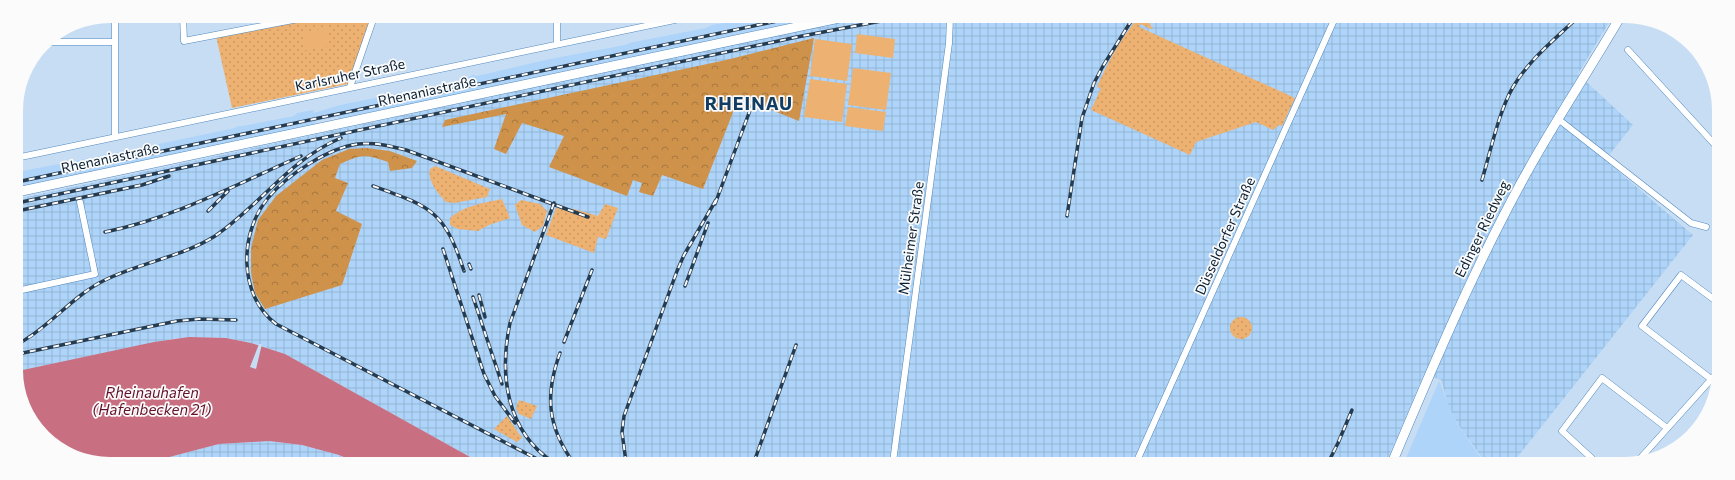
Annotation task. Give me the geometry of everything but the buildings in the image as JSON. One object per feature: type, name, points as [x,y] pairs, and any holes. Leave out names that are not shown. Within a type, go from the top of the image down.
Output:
[{"type":"street","points":[[114,23],[115,136]]},
{"type":"street","points":[[183,23],[184,41],[278,23]]},
{"type":"street","points":[[350,87],[372,23]]},
{"type":"street","points":[[557,23],[557,44]]},
{"type":"street","name":"Karlsruher Straße","points":[[23,156],[660,23]]},
{"type":"street","name":"Rhenaniastraße","points":[[23,191],[820,23]]},
{"type":"street","name":"Mülheimer Straße","points":[[894,457],[950,43],[950,23]]},
{"type":"street","name":"Düsseldorfer Straße","points":[[1139,457],[1333,23]]},
{"type":"street","name":"Edinger Riedweg","points":[[1395,457],[1445,338],[1486,250],[1522,180],[1617,23]]},
{"type":"street","points":[[57,42],[114,42]]},
{"type":"street","points":[[1628,50],[1712,142]]},
{"type":"street","points":[[1558,119],[1691,223],[1706,227]]},
{"type":"street","points":[[23,291],[95,274],[80,202]]},
{"type":"street","points":[[1644,455],[1711,379],[1642,326],[1681,275],[1712,299]]},
{"type":"street","points":[[1590,457],[1562,431],[1602,378],[1667,428]]},
{"type":"shaded area","points":[[284,23],[371,23],[348,84],[232,108],[216,36]]},
{"type":"shaded area","points":[[724,23],[793,23],[338,119],[338,117],[315,121],[316,124],[23,186],[23,171],[91,159],[109,153],[111,154],[235,128],[238,126],[294,116],[297,113],[313,110],[314,113],[340,105],[462,80],[473,75],[477,76],[550,59],[706,28],[712,25]]},
{"type":"shaded area","points":[[837,23],[1609,23],[1578,74],[1633,125],[1605,160],[1693,235],[1518,457],[1481,457],[1457,423],[1449,406],[1441,380],[1424,374],[1389,457],[470,457],[285,354],[251,343],[226,338],[189,337],[172,339],[23,370],[23,198]]},
{"type":"shaded area","points":[[1134,23],[1150,23],[1153,30],[1140,24],[1139,27],[1295,98],[1282,126],[1279,125],[1273,130],[1256,122],[1196,142],[1190,155],[1091,110],[1101,88],[1097,87],[1110,60]]},
{"type":"shaded area","points":[[327,28],[330,46],[305,50],[302,32]]},
{"type":"shaded area","points":[[857,34],[895,39],[893,58],[855,53]]},
{"type":"shaded area","points":[[815,39],[852,44],[847,81],[810,76]]},
{"type":"shaded area","points":[[853,68],[891,73],[886,110],[848,105]]},
{"type":"shaded area","points":[[810,79],[847,84],[842,122],[804,117]]},
{"type":"shaded area","points":[[848,107],[886,112],[883,131],[845,126]]},
{"type":"shaded area","points":[[435,166],[490,189],[487,197],[454,203],[446,202],[437,191],[430,178],[430,169]]},
{"type":"shaded area","points":[[502,199],[510,218],[489,225],[478,231],[458,229],[450,225],[450,218],[468,207]]},
{"type":"shaded area","points":[[521,200],[540,204],[547,211],[543,226],[535,232],[522,225],[515,205]]},
{"type":"shaded area","points":[[605,204],[618,208],[606,239],[598,237],[594,253],[546,235],[556,208],[574,209],[598,216]]},
{"type":"shaded area","points":[[1241,317],[1249,320],[1252,328],[1249,336],[1241,339],[1233,336],[1230,328],[1233,320]]},
{"type":"shaded area","points":[[1439,381],[1456,422],[1480,457],[1407,457]]},
{"type":"shaded area","points":[[519,400],[537,406],[531,419],[519,414],[516,408]]},
{"type":"shaded area","points":[[507,416],[522,438],[517,442],[494,429]]},
{"type":"shaded area","points":[[269,441],[302,445],[344,457],[169,457],[219,444]]},
{"type":"green space","points":[[814,38],[799,121],[739,97],[703,189],[662,175],[653,196],[639,192],[642,183],[633,180],[627,196],[549,167],[564,136],[522,123],[506,154],[494,149],[506,114],[442,127],[445,120],[726,60]]},
{"type":"green space","points":[[366,148],[390,151],[417,161],[412,168],[390,171],[388,162],[369,156],[354,158],[340,164],[335,178],[348,183],[336,211],[362,224],[342,285],[265,309],[255,293],[251,272],[251,248],[258,220],[276,196],[322,160],[349,149]]},
{"type":"water","name":"Rheinauhafen (Hafenbecken 21)","points":[[189,337],[226,338],[251,343],[285,354],[470,457],[344,457],[302,445],[269,441],[219,444],[169,457],[98,456],[71,448],[57,439],[48,432],[35,414],[26,393],[23,370],[154,342]]},
{"type":"pier","points":[[259,344],[262,344],[256,369],[250,367]]},
{"type":"railway","points":[[23,181],[768,23]]},
{"type":"railway","points":[[23,202],[797,37],[871,23]]},
{"type":"railway","points":[[1067,216],[1082,118],[1094,83],[1130,23]]},
{"type":"railway","points":[[1482,180],[1499,120],[1513,87],[1534,59],[1572,23]]},
{"type":"railway","points":[[715,204],[752,105]]},
{"type":"railway","points":[[23,341],[82,294],[105,280],[190,249],[215,236],[231,224],[305,158],[322,147],[341,138]]},
{"type":"railway","points":[[533,457],[276,324],[264,312],[255,297],[249,281],[247,263],[248,246],[252,228],[258,212],[268,198],[286,180],[321,157],[334,151],[358,144],[376,144],[406,150],[588,217]]},
{"type":"railway","points":[[105,232],[131,226],[180,209],[229,189],[301,156]]},
{"type":"railway","points":[[23,210],[142,185],[169,176]]},
{"type":"railway","points":[[373,186],[422,206],[433,214],[442,223],[450,235],[464,271]]},
{"type":"railway","points":[[208,211],[228,191]]},
{"type":"railway","points":[[625,457],[622,432],[624,416],[677,271],[684,255],[716,200]]},
{"type":"railway","points":[[547,457],[537,449],[525,434],[516,418],[506,381],[505,362],[510,323],[554,203]]},
{"type":"railway","points":[[685,286],[708,223]]},
{"type":"railway","points":[[443,249],[484,374],[495,396],[515,423]]},
{"type":"railway","points":[[469,264],[471,269]]},
{"type":"railway","points":[[564,342],[592,270]]},
{"type":"railway","points":[[479,295],[485,317]]},
{"type":"railway","points":[[473,297],[502,384]]},
{"type":"railway","points":[[23,353],[177,321],[199,319],[236,320]]},
{"type":"railway","points":[[756,457],[796,345]]},
{"type":"railway","points":[[560,353],[552,382],[551,409],[558,436],[570,457]]},
{"type":"railway","points":[[1331,457],[1352,410]]},
{"type":"district","name":"RHEINAU","points":[[749,104]]}]
